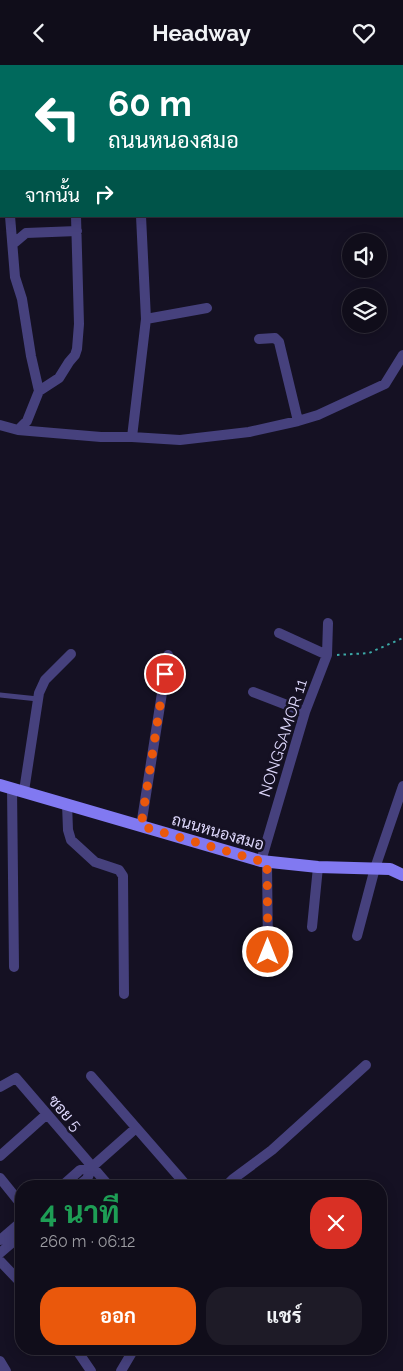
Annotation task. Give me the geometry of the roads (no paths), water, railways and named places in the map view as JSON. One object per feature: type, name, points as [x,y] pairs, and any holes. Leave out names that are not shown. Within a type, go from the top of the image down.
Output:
[{"type":"street","points":[[10,217],[14,277],[22,299],[31,357],[39,391]]},
{"type":"street","points":[[18,430],[27,421],[39,391],[59,377],[75,355],[77,349],[79,324],[76,217]]},
{"type":"street","points":[[132,437],[146,319],[141,217]]},
{"type":"street","points":[[13,245],[26,233],[77,231]]},
{"type":"street","points":[[146,319],[207,308]]},
{"type":"street","points":[[259,339],[275,338],[279,342],[298,421]]},
{"type":"street","points":[[0,425],[18,430],[101,437],[180,440],[249,432],[318,415],[385,384],[403,355]]},
{"type":"street","name":"NONGSAMOR 11","points":[[268,952],[264,862],[304,712],[327,655],[328,623]]},
{"type":"street","points":[[279,633],[327,655]]},
{"type":"street","points":[[14,967],[12,788],[45,680],[72,654]]},
{"type":"street","points":[[141,826],[168,655]]},
{"type":"street","points":[[253,692],[304,712]]},
{"type":"street","points":[[357,936],[375,868],[403,787]]},
{"type":"street","name":"ถนนหนองสมอ","points":[[12,788],[264,862],[318,867],[390,869],[403,875]]},
{"type":"street","points":[[67,804],[68,830],[71,840],[95,862],[119,870],[124,876],[124,994]]},
{"type":"street","points":[[312,927],[318,867]]},
{"type":"street","points":[[232,1180],[272,1150],[366,1065]]},
{"type":"street","points":[[91,1076],[182,1180]]},
{"type":"street","name":"ซอย 5","points":[[0,1087],[16,1078],[104,1180]]},
{"type":"street","points":[[0,1157],[47,1114]]},
{"type":"street","points":[[86,1180],[92,1167],[136,1128]]},
{"type":"street","points":[[69,1180],[80,1170],[92,1167]]},
{"type":"street","points":[[0,1178],[15,1197]]},
{"type":"street","points":[[0,1240],[15,1227]]},
{"type":"street","points":[[0,1253],[15,1240]]},
{"type":"street","points":[[0,1261],[15,1277]]},
{"type":"street","points":[[80,1355],[91,1371]]},
{"type":"street","points":[[121,1371],[130,1355]]},
{"type":"street","points":[[0,1361],[6,1371]]},
{"type":"lane","points":[[0,695],[38,699]]}]
